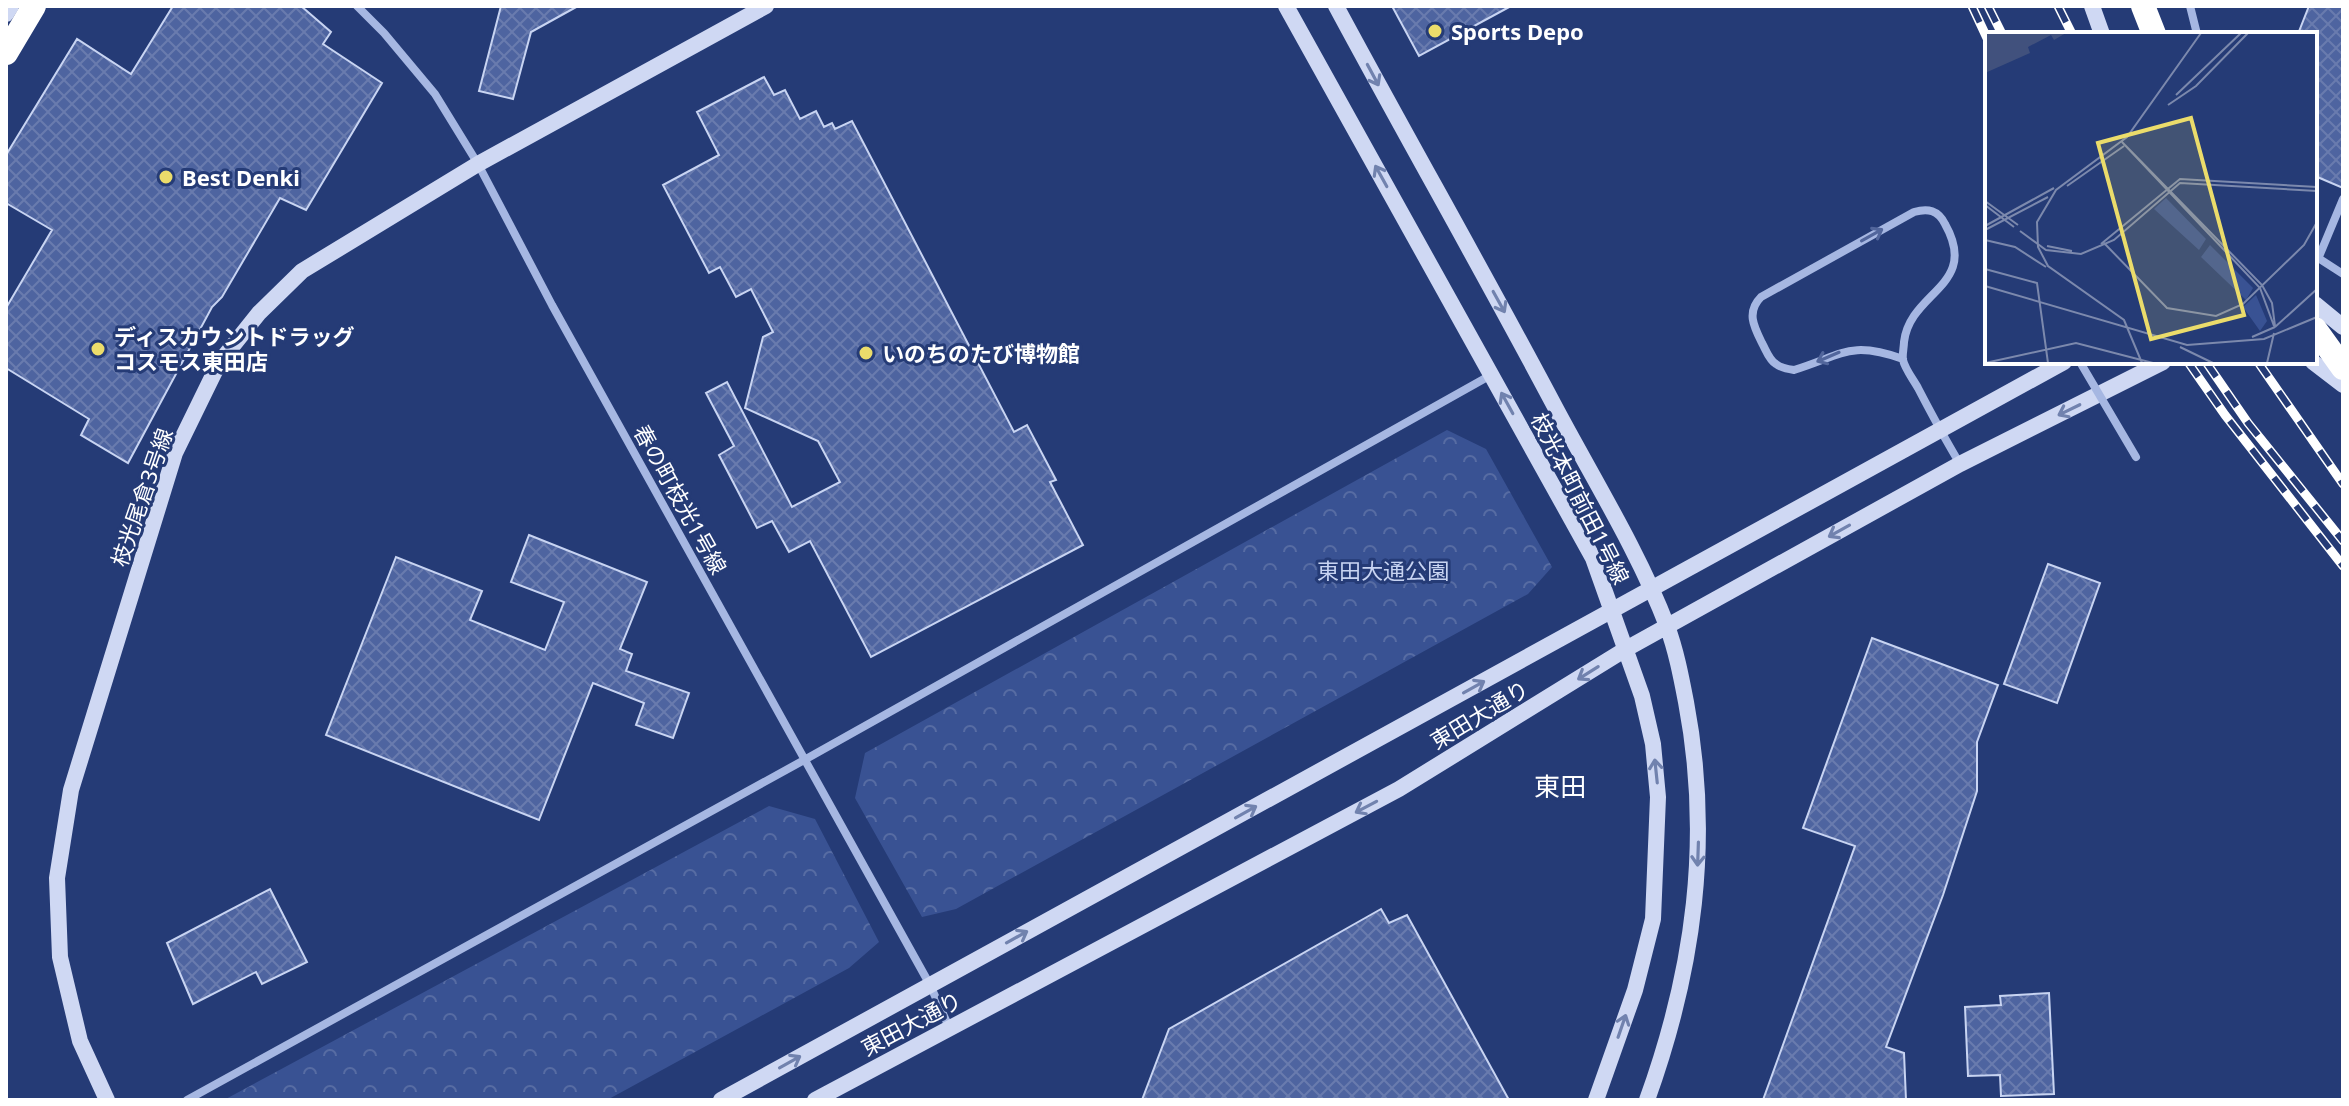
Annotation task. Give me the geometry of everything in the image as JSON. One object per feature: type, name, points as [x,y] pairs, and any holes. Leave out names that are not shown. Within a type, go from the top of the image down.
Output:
[{"type":"highway","points":[[6,53],[34,6]]},
{"type":"highway","points":[[2144,6],[2154,32]]},
{"type":"highway","points":[[2317,332],[2343,368]]},
{"type":"street","points":[[6,14],[11,6]]},
{"type":"street","name":"春の町枝光1号線","points":[[357,6],[435,94],[478,164],[559,319],[930,985],[949,1027]]},
{"type":"street","name":"枝光尾倉3号線","points":[[107,1100],[80,1041],[60,957],[57,878],[71,790],[175,453],[219,363],[259,313],[302,271],[478,164],[766,6]]},
{"type":"street","name":"枝光本町前田1号線","points":[[1286,6],[1593,558],[1641,691],[1653,744],[1658,797],[1653,919],[1635,990],[1596,1100]]},
{"type":"street","name":"枝光本町前田1号線","points":[[1336,6],[1526,352],[1668,627],[1694,743],[1699,801],[1698,866],[1687,965],[1666,1047],[1647,1100]]},
{"type":"street","points":[[2092,6],[2101,32]]},
{"type":"street","points":[[2190,6],[2196,32]]},
{"type":"street","points":[[2317,255],[2343,199]]},
{"type":"street","points":[[1903,359],[1867,348],[1851,349],[1803,367],[1784,369],[1772,361],[1754,328],[1755,303],[1914,212],[1930,210],[1942,218],[1955,247],[1952,271],[1946,282],[1914,315],[1905,334],[1903,359],[1960,464]]},
{"type":"street","points":[[2317,258],[2343,274]]},
{"type":"street","points":[[2317,306],[2343,327]]},
{"type":"street","name":"東田大通り","points":[[721,1100],[2060,364]]},
{"type":"street","points":[[2081,364],[2136,457]]},
{"type":"street","name":"東田大通り","points":[[815,1100],[1399,789],[1626,649],[1960,464],[2159,364]]},
{"type":"street","points":[[2316,364],[2343,385]]},
{"type":"street","points":[[187,1100],[806,759],[1491,375]]},
{"type":"green space","name":"東田大通公園","points":[[1447,430],[1486,449],[1552,567],[1528,594],[956,909],[922,917],[855,798],[865,753]]},
{"type":"green space","points":[[769,806],[815,819],[879,942],[849,968],[607,1100],[224,1100]]},
{"type":"building","name":"Best Denki","points":[[173,6],[301,6],[331,32],[323,44],[382,83],[306,210],[280,198],[222,297],[212,307],[128,463],[81,435],[89,419],[6,368],[6,308],[52,230],[6,203],[6,155],[77,39],[131,74]]},
{"type":"building","points":[[501,6],[578,6],[531,32],[513,99],[479,91]]},
{"type":"building","name":"Sports Depo","points":[[1392,6],[1511,6],[1419,56]]},
{"type":"building","points":[[2309,6],[2343,6],[2343,188],[2317,177],[2317,32],[2299,32]]},
{"type":"building","name":"いのちのたび博物館","points":[[764,77],[774,95],[785,90],[800,119],[816,111],[824,127],[832,123],[835,129],[852,121],[1014,432],[1027,425],[1056,480],[1050,482],[1083,545],[871,657],[810,541],[789,552],[772,521],[757,528],[719,455],[734,446],[706,393],[727,382],[792,507],[840,482],[818,441],[745,408],[763,337],[773,332],[751,289],[736,297],[720,267],[709,273],[663,185],[719,155],[697,112]]},
{"type":"building","points":[[529,535],[647,582],[620,649],[632,654],[626,671],[689,693],[673,738],[636,725],[644,703],[593,683],[539,820],[326,735],[396,557],[482,591],[470,620],[545,650],[564,602],[511,582]]},
{"type":"building","points":[[2048,564],[2100,583],[2057,703],[2004,684]]},
{"type":"building","points":[[1872,638],[1998,685],[1977,742],[1977,791],[1943,895],[1886,1047],[1904,1053],[1906,1100],[1763,1100],[1855,846],[1803,828]]},
{"type":"building","points":[[270,889],[307,962],[262,984],[256,972],[193,1004],[167,943]]},
{"type":"building","points":[[1381,909],[1389,923],[1407,915],[1509,1100],[1142,1100],[1169,1029]]},
{"type":"building","points":[[2049,993],[2054,1094],[2001,1096],[2000,1075],[1968,1076],[1965,1007],[2001,1005],[2000,996]]},
{"type":"railway","points":[[1972,6],[1985,34]]},
{"type":"railway","points":[[1988,6],[2001,32]]},
{"type":"railway","points":[[2058,6],[2071,32]]},
{"type":"railway","points":[[2189,364],[2225,415],[2343,566]]},
{"type":"railway","points":[[2207,364],[2248,423],[2343,541]]},
{"type":"railway","points":[[2259,364],[2343,484]]},
{"type":"place","name":"Sports Depo","points":[[1435,31]]},
{"type":"place","name":"Best Denki","points":[[166,177]]},
{"type":"place","name":"ディスカウントドラッグ コスモス東田店","points":[[98,349]]},
{"type":"place","name":"いのちのたび博物館","points":[[866,353]]},
{"type":"district","name":"東田","points":[[1560,786]]}]
